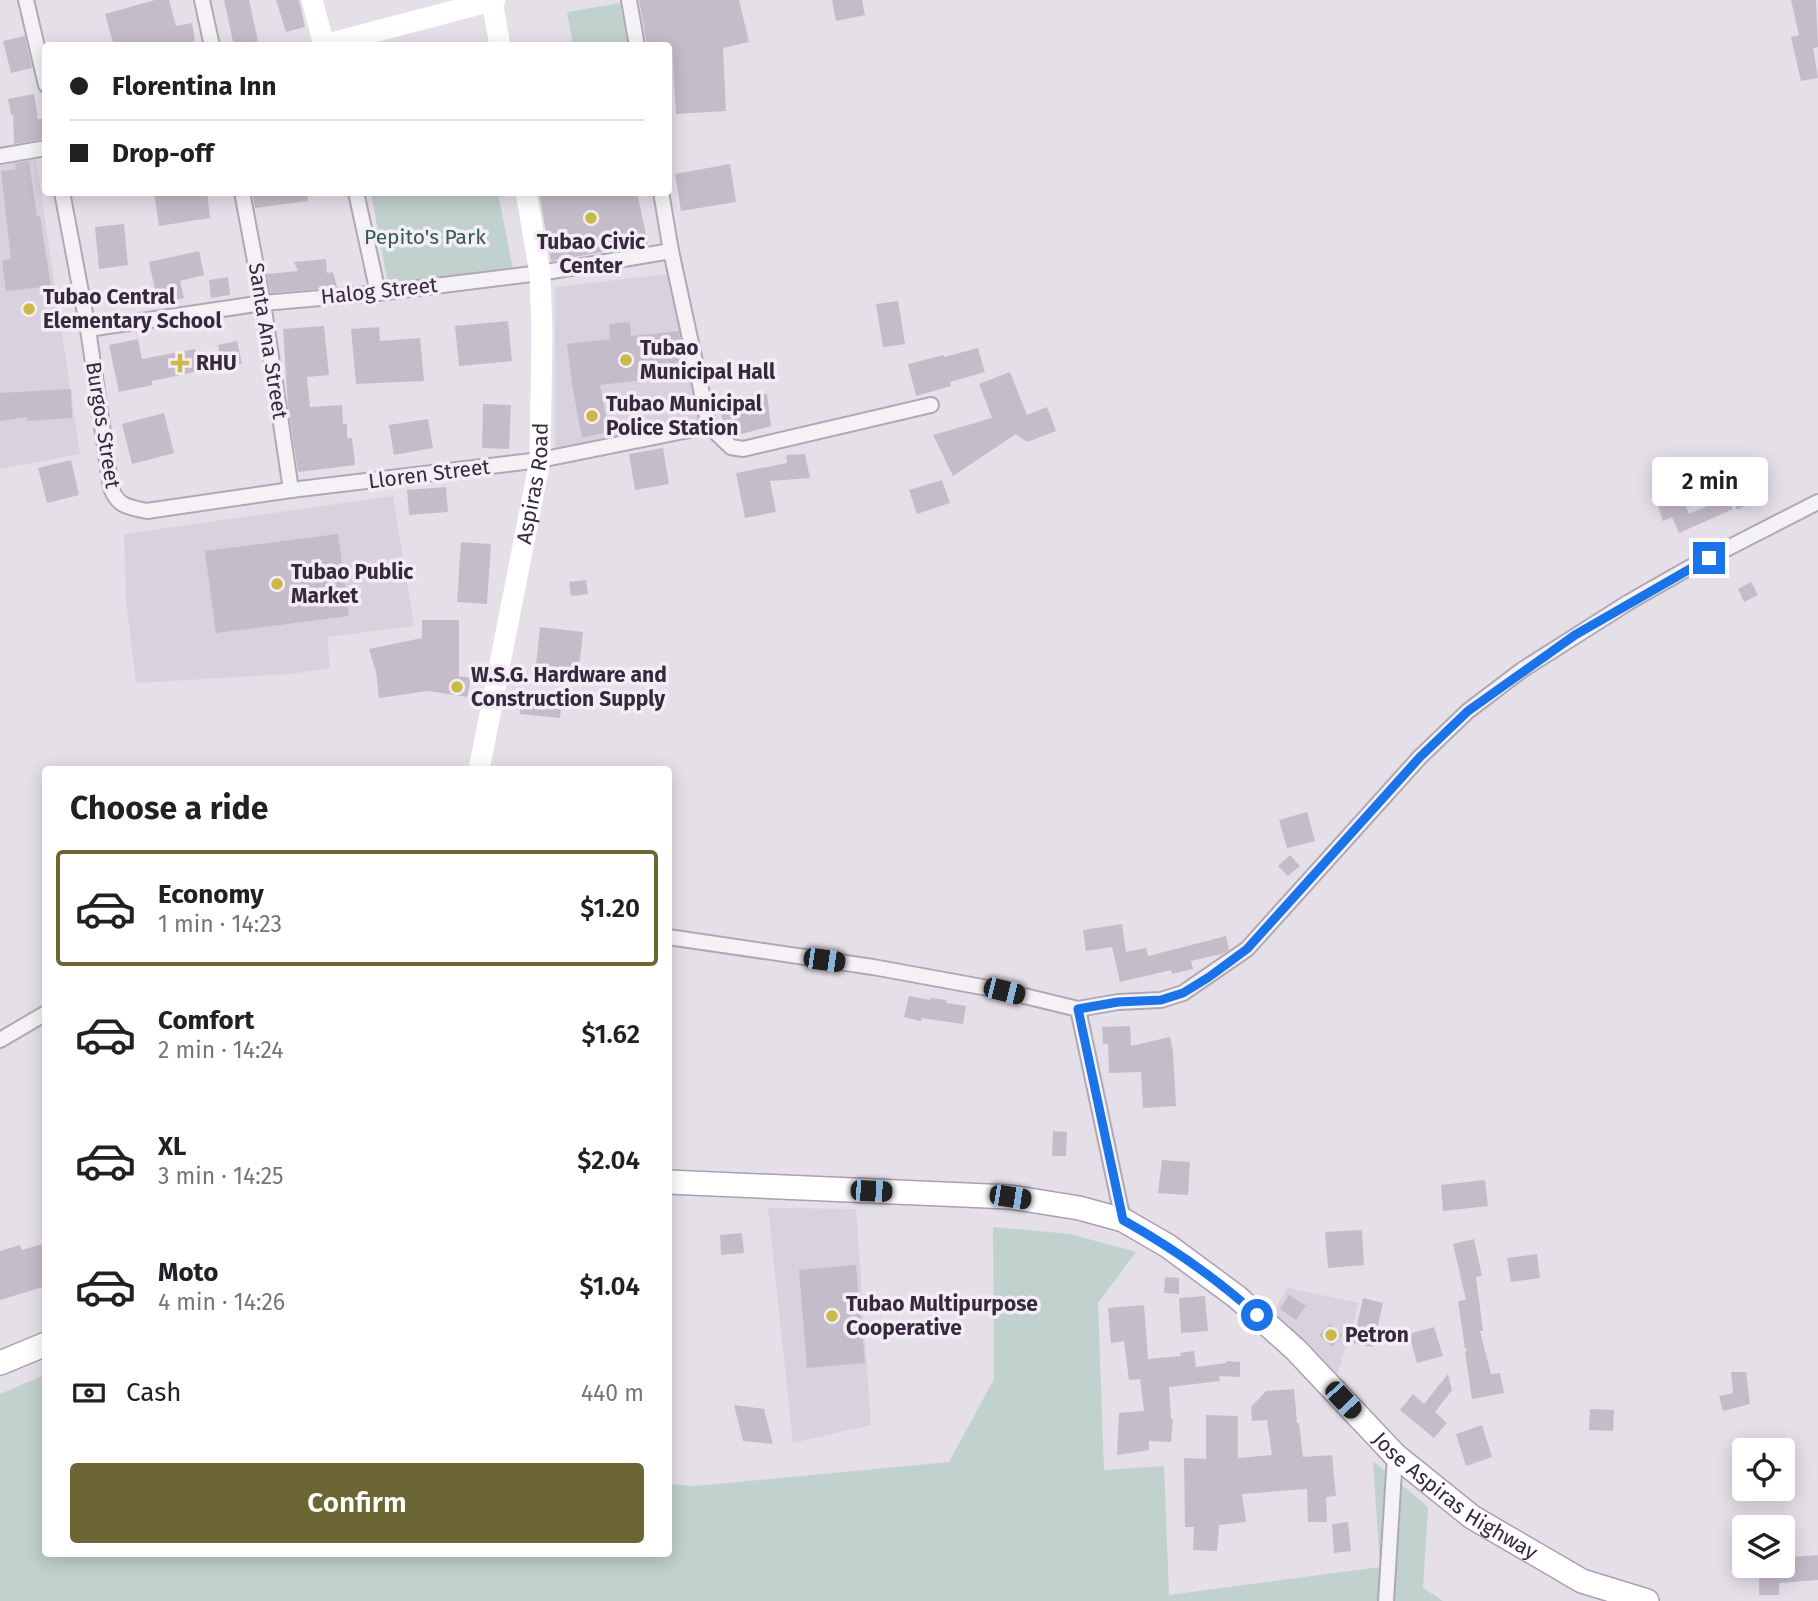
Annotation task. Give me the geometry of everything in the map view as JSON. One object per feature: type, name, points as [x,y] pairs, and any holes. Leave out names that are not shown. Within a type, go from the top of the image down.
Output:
[{"type":"main road","points":[[312,0],[323,42]]},
{"type":"main road","points":[[335,42],[493,0],[499,42]]},
{"type":"main road","name":"Aspiras Road","points":[[480,766],[540,460],[540,272],[527,196]]},
{"type":"main road","name":"Jose Aspiras Highway","points":[[672,1182],[1010,1197],[1123,1220],[1168,1246],[1237,1297],[1296,1350],[1395,1455],[1472,1517],[1582,1581],[1647,1601]]},
{"type":"main road","points":[[0,1363],[42,1347]]},
{"type":"street","points":[[26,0],[42,68]]},
{"type":"street","points":[[202,0],[211,42]]},
{"type":"street","points":[[629,0],[636,42]]},
{"type":"street","points":[[0,156],[42,149]]},
{"type":"street","name":"Burgos Street","points":[[63,196],[88,329],[111,488],[120,505],[147,511]]},
{"type":"street","name":"Santa Ana Street","points":[[243,196],[263,303],[291,490]]},
{"type":"street","points":[[357,196],[378,293]]},
{"type":"street","points":[[662,196],[709,426],[731,447],[743,449],[931,405]]},
{"type":"street","name":"Halog Street","points":[[88,329],[263,303],[378,293],[540,272],[671,251]]},
{"type":"street","name":"Lloren Street","points":[[147,511],[291,490],[540,460],[709,426]]},
{"type":"street","points":[[672,938],[873,967],[1004,991],[1078,1009],[1118,1002],[1161,1000],[1183,993],[1247,949],[1420,757],[1468,711],[1522,670],[1629,602],[1818,502]]},
{"type":"street","points":[[1078,1009],[1123,1220]]},
{"type":"street","points":[[0,1041],[42,1015]]},
{"type":"street","points":[[1386,1601],[1395,1455]]},
{"type":"shaded area","name":"Tubao Central Elementary School","points":[[36,159],[80,454],[0,469],[0,164]]},
{"type":"shaded area","points":[[669,274],[701,422],[555,448],[555,287]]},
{"type":"shaded area","points":[[393,496],[414,626],[327,637],[330,668],[290,674],[136,683],[126,600],[124,534]]},
{"type":"shaded area","points":[[768,1208],[856,1209],[871,1425],[793,1443]]},
{"type":"shaded area","points":[[1288,1288],[1359,1303],[1337,1375],[1273,1312]]},
{"type":"green space","points":[[620,3],[627,42],[572,42],[567,12]]},
{"type":"green space","name":"Pepito's Park","points":[[372,196],[499,196],[513,269],[389,289]]},
{"type":"green space","points":[[993,1227],[1070,1234],[1136,1252],[1098,1303],[1104,1470],[1164,1466],[1169,1595],[1380,1567],[1373,1461],[1428,1507],[1423,1588],[1443,1601],[0,1601],[0,1394],[42,1376],[42,1557],[672,1557],[672,1484],[695,1486],[949,1462],[994,1379]]},
{"type":"building","points":[[155,0],[169,0],[176,26],[192,23],[195,41],[113,42],[105,14]]},
{"type":"building","points":[[224,0],[249,0],[258,41],[233,42]]},
{"type":"building","points":[[276,0],[299,0],[305,27],[286,32]]},
{"type":"building","points":[[639,0],[739,0],[749,42],[723,48],[726,111],[676,114],[672,42],[646,42]]},
{"type":"building","points":[[832,0],[862,0],[865,15],[836,21]]},
{"type":"building","points":[[1791,0],[1816,0],[1818,47],[1813,48],[1818,78],[1801,81],[1791,37],[1799,35]]},
{"type":"building","points":[[25,36],[32,68],[11,73],[3,41]]},
{"type":"building","points":[[34,94],[38,119],[42,119],[42,139],[14,144],[13,115],[8,99]]},
{"type":"building","points":[[29,161],[51,286],[6,291],[2,260],[11,259],[1,171],[16,169],[15,163]]},
{"type":"building","points":[[730,164],[736,202],[681,211],[675,174]]},
{"type":"building","points":[[155,196],[207,196],[210,218],[159,226]]},
{"type":"building","points":[[253,196],[307,196],[308,201],[255,208]]},
{"type":"building","name":"Tubao Civic Center","points":[[540,196],[638,196],[648,244],[551,261]]},
{"type":"building","points":[[124,224],[128,265],[99,269],[95,227]]},
{"type":"building","points":[[199,251],[204,275],[180,281],[184,298],[158,304],[149,262]]},
{"type":"building","points":[[326,259],[327,273],[333,272],[337,287],[271,293],[267,274],[298,271],[294,262]]},
{"type":"building","points":[[228,277],[230,295],[211,298],[209,280]]},
{"type":"building","points":[[898,301],[905,344],[883,347],[876,304]]},
{"type":"building","points":[[508,321],[512,361],[459,366],[455,326]]},
{"type":"building","name":"Tubao Municipal Hall","points":[[630,322],[631,336],[679,331],[685,375],[600,385],[609,432],[582,438],[567,344],[610,339],[609,324]]},
{"type":"building","points":[[324,326],[329,375],[307,377],[310,407],[342,405],[343,424],[347,424],[347,438],[352,438],[355,465],[298,472],[288,407],[283,329]]},
{"type":"building","points":[[379,327],[380,341],[420,338],[424,381],[356,384],[351,329]]},
{"type":"building","points":[[138,339],[142,359],[195,349],[200,371],[152,381],[152,385],[119,392],[109,345]]},
{"type":"building","points":[[237,341],[242,364],[222,367],[218,345]]},
{"type":"building","points":[[978,348],[985,372],[916,396],[908,364]]},
{"type":"building","points":[[1010,372],[1027,415],[1047,407],[1056,431],[1027,442],[1016,434],[953,476],[933,435],[992,418],[979,384]]},
{"type":"building","points":[[71,389],[72,418],[27,421],[27,417],[0,421],[0,393]]},
{"type":"building","points":[[767,394],[771,426],[734,436],[725,428],[716,399]]},
{"type":"building","points":[[483,404],[511,405],[509,449],[482,448]]},
{"type":"building","points":[[164,413],[174,453],[132,464],[122,424]]},
{"type":"building","points":[[428,419],[433,448],[394,455],[389,425]]},
{"type":"building","points":[[663,448],[669,484],[635,490],[629,454]]},
{"type":"building","points":[[805,454],[810,478],[770,481],[776,512],[745,518],[736,473],[787,463],[786,455]]},
{"type":"building","points":[[71,460],[79,495],[47,503],[38,468]]},
{"type":"building","points":[[942,480],[950,503],[917,514],[909,490]]},
{"type":"building","points":[[1745,486],[1753,502],[1737,510],[1729,493]]},
{"type":"building","points":[[446,487],[448,512],[409,515],[407,490]]},
{"type":"building","points":[[1682,496],[1689,514],[1728,497],[1733,509],[1679,533],[1672,517],[1663,521],[1658,506]]},
{"type":"building","name":"Tubao Public Market","points":[[338,534],[349,616],[216,633],[205,551]]},
{"type":"building","points":[[461,542],[491,544],[487,604],[457,602]]},
{"type":"building","points":[[586,580],[588,594],[571,596],[569,582]]},
{"type":"building","points":[[1751,582],[1758,595],[1744,602],[1738,589]]},
{"type":"building","points":[[422,620],[459,620],[459,676],[471,678],[467,697],[428,691],[379,698],[376,672],[369,649],[422,638]]},
{"type":"building","points":[[540,627],[583,632],[579,669],[536,665]]},
{"type":"building","points":[[521,695],[562,699],[560,718],[520,714]]},
{"type":"building","points":[[1307,812],[1315,841],[1287,848],[1279,820]]},
{"type":"building","points":[[1290,855],[1300,866],[1288,876],[1278,866]]},
{"type":"building","points":[[1122,924],[1126,952],[1146,948],[1148,956],[1226,936],[1229,950],[1191,961],[1193,969],[1172,974],[1171,970],[1120,982],[1112,947],[1086,951],[1083,930]]},
{"type":"building","points":[[909,996],[947,1000],[946,1003],[966,1006],[963,1024],[904,1017]]},
{"type":"building","points":[[1130,1026],[1131,1046],[1170,1037],[1176,1106],[1143,1108],[1141,1072],[1109,1073],[1108,1044],[1103,1044],[1102,1027]]},
{"type":"building","points":[[1053,1131],[1067,1132],[1066,1156],[1052,1156]]},
{"type":"building","points":[[1162,1160],[1190,1162],[1188,1195],[1158,1193]]},
{"type":"building","points":[[1485,1180],[1488,1206],[1443,1211],[1441,1185]]},
{"type":"building","points":[[1362,1230],[1364,1265],[1328,1268],[1325,1232]]},
{"type":"building","points":[[742,1233],[744,1253],[721,1255],[720,1235]]},
{"type":"building","points":[[1474,1239],[1482,1276],[1476,1277],[1483,1331],[1480,1331],[1491,1374],[1500,1373],[1504,1393],[1472,1399],[1465,1352],[1468,1348],[1465,1349],[1458,1301],[1466,1300],[1453,1244]]},
{"type":"building","points":[[42,1244],[42,1287],[0,1300],[0,1251],[20,1245],[22,1250]]},
{"type":"building","points":[[1537,1254],[1540,1278],[1511,1282],[1507,1258]]},
{"type":"building","name":"Tubao Multipurpose Cooperative","points":[[856,1265],[865,1363],[807,1368],[799,1270]]},
{"type":"building","points":[[1165,1277],[1179,1278],[1179,1294],[1164,1293]]},
{"type":"building","points":[[1289,1295],[1306,1306],[1296,1320],[1280,1309]]},
{"type":"building","points":[[1205,1296],[1208,1331],[1181,1333],[1179,1298]]},
{"type":"building","points":[[1363,1298],[1383,1303],[1373,1347],[1353,1343]]},
{"type":"building","points":[[1144,1305],[1148,1359],[1181,1356],[1180,1353],[1194,1351],[1196,1367],[1226,1361],[1240,1362],[1240,1377],[1219,1376],[1220,1381],[1169,1387],[1173,1419],[1171,1442],[1149,1441],[1149,1450],[1117,1455],[1119,1413],[1144,1411],[1140,1379],[1129,1380],[1124,1341],[1111,1343],[1108,1308]]},
{"type":"building","name":"Petron","points":[[1330,1324],[1342,1335],[1332,1347],[1319,1335]]},
{"type":"building","points":[[1434,1327],[1443,1356],[1417,1363],[1409,1334]]},
{"type":"building","points":[[1731,1372],[1746,1372],[1750,1404],[1723,1411],[1719,1396],[1733,1393]]},
{"type":"building","points":[[1448,1374],[1452,1390],[1435,1412],[1447,1423],[1434,1438],[1400,1410],[1413,1394],[1424,1404]]},
{"type":"building","points":[[1294,1389],[1303,1457],[1332,1455],[1336,1496],[1326,1497],[1327,1522],[1308,1522],[1307,1489],[1242,1494],[1246,1522],[1219,1525],[1217,1551],[1193,1550],[1194,1527],[1185,1527],[1184,1458],[1206,1459],[1206,1415],[1238,1416],[1238,1458],[1272,1455],[1267,1420],[1252,1421],[1251,1407],[1266,1391]]},
{"type":"building","points":[[734,1405],[764,1409],[773,1444],[743,1441]]},
{"type":"building","points":[[1590,1409],[1614,1410],[1613,1431],[1589,1430]]},
{"type":"building","points":[[1482,1425],[1492,1457],[1466,1466],[1456,1434]]},
{"type":"building","points":[[1348,1522],[1351,1551],[1334,1553],[1332,1524]]},
{"type":"building","points":[[1818,1555],[1818,1580],[1779,1583],[1779,1595],[1759,1595],[1759,1578],[1795,1578],[1795,1557]]},
{"type":"place","name":"Tubao Civic Center","points":[[591,218]]},
{"type":"place","name":"Tubao Central Elementary School","points":[[29,309]]},
{"type":"place","name":"Tubao Municipal Hall","points":[[626,360]]},
{"type":"place","name":"RHU","points":[[180,363]]},
{"type":"place","name":"Tubao Municipal Police Station","points":[[592,416]]},
{"type":"place","name":"Tubao Public Market","points":[[277,584]]},
{"type":"place","name":"W.S.G. Hardware and Construction Supply","points":[[457,687]]},
{"type":"place","name":"Tubao Multipurpose Cooperative","points":[[832,1316]]},
{"type":"place","name":"Petron","points":[[1331,1335]]},
{"type":"route","points":[[1257,1315],[1168,1246],[1123,1220],[1078,1009],[1118,1002],[1161,1000],[1183,993],[1209,977],[1247,949],[1420,757],[1468,711],[1522,670],[1575,635],[1709,558]]}]
